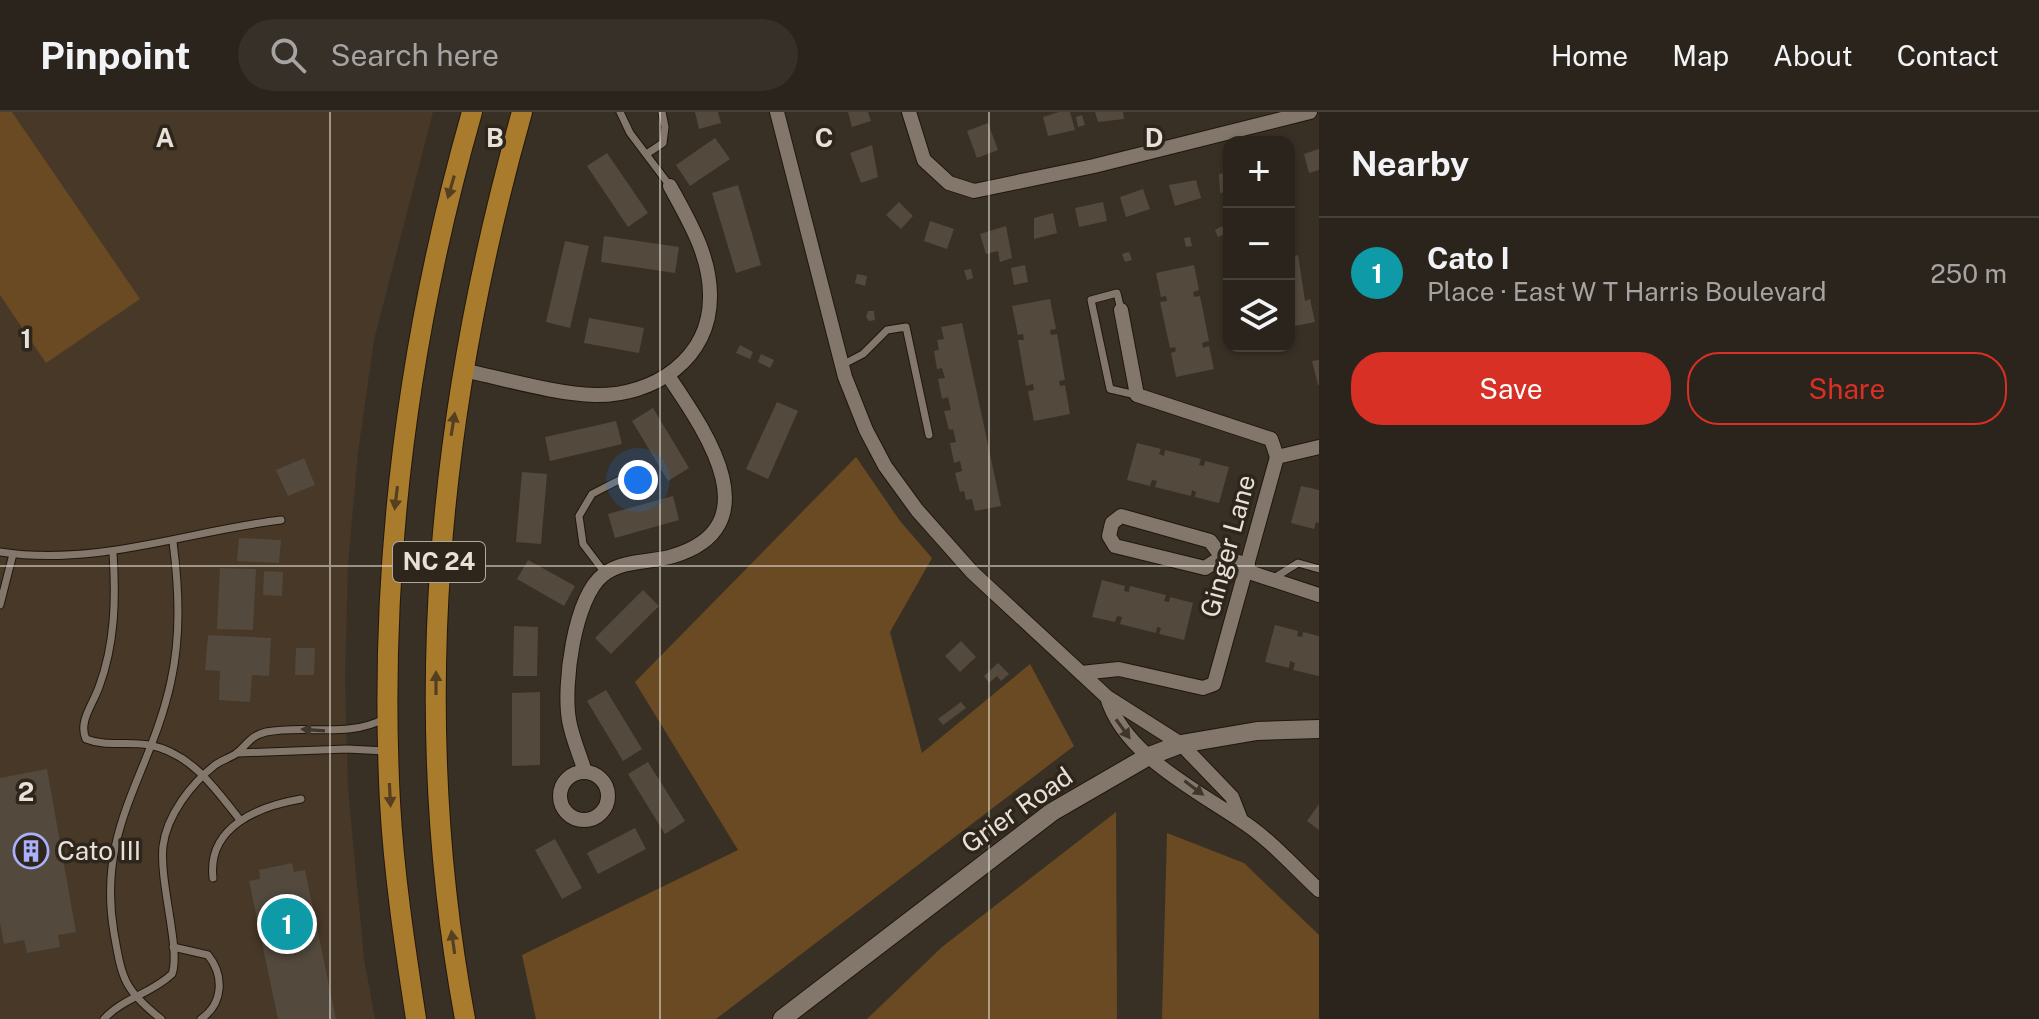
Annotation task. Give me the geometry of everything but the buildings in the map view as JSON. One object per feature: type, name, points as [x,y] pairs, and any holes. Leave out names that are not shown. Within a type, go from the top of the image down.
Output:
[{"type":"main road","name":"NC 24","points":[[416,1019],[396,879],[388,752],[394,513],[409,394],[432,261],[472,112]]},
{"type":"main road","name":"NC 24","points":[[465,1019],[451,933],[441,830],[436,700],[439,559],[462,370],[483,258],[522,112]]},
{"type":"street","points":[[777,112],[842,365],[875,449],[917,510],[972,572],[1107,697],[1181,744],[1232,797],[1241,820]]},
{"type":"street","points":[[909,112],[924,160],[949,183],[974,191],[1094,166],[1310,112]]},
{"type":"street","points":[[462,370],[592,395],[629,392],[669,377],[699,344],[711,294],[698,241],[670,186]]},
{"type":"street","points":[[1121,310],[1137,395],[1271,439],[1277,457]]},
{"type":"street","points":[[585,772],[568,718],[569,685],[579,618],[596,582],[605,573],[620,566],[686,552],[709,536],[720,521],[726,493],[722,467],[669,377]]},
{"type":"street","name":"Ginger Lane","points":[[1081,673],[1119,669],[1210,687],[1217,679],[1277,457],[1319,447]]},
{"type":"street","points":[[1222,557],[1205,568],[1115,546],[1109,536],[1112,523],[1121,516],[1210,541],[1222,557],[1272,580],[1319,595]]},
{"type":"street","points":[[1107,697],[1111,712],[1127,736],[1147,757],[1219,809],[1241,820],[1319,890]]},
{"type":"street","name":"Grier Road","points":[[782,1019],[1052,812],[1147,757],[1181,744],[1282,728],[1319,729]]},
{"type":"lane","points":[[620,112],[630,133],[670,186]]},
{"type":"lane","points":[[648,153],[663,143],[665,127],[662,112]]},
{"type":"lane","points":[[1121,310],[1117,293],[1091,300],[1110,389],[1137,395]]},
{"type":"lane","points":[[842,365],[863,354],[887,330],[906,327],[929,435]]},
{"type":"lane","points":[[605,573],[583,544],[579,516],[592,494],[631,474]]},
{"type":"lane","points":[[0,552],[113,553],[239,525],[281,520]]},
{"type":"lane","points":[[161,1019],[122,979],[108,889],[116,835],[171,683],[177,640],[179,587],[173,542]]},
{"type":"lane","points":[[113,553],[114,628],[100,686],[82,732],[86,739],[94,742],[149,745],[184,760],[204,774],[240,820]]},
{"type":"lane","points":[[0,605],[13,554]]},
{"type":"lane","points":[[1272,580],[1298,563],[1319,569]]},
{"type":"lane","points":[[104,1019],[114,1008],[138,997],[172,974],[173,947],[161,869],[164,841],[173,815],[204,774],[237,753],[251,737],[296,728],[345,732],[369,727],[388,717]]},
{"type":"lane","points":[[237,753],[347,749],[388,752]]},
{"type":"lane","points":[[213,878],[212,869],[223,837],[240,820],[269,805],[301,799]]},
{"type":"lane","points":[[173,947],[205,953],[217,966],[221,983],[218,997],[201,1019]]},
{"type":"shaded area","points":[[0,112],[433,112],[374,340],[358,452],[348,564],[345,677],[348,789],[364,958],[375,1019],[0,1019]]},
{"type":"shaded area","points":[[0,112],[12,112],[140,299],[46,363],[0,295]]},
{"type":"shaded area","points":[[856,457],[900,521],[932,558],[890,632],[922,753],[1030,664],[1074,746],[716,1019],[536,1019],[522,955],[738,850],[635,682]]},
{"type":"shaded area","points":[[1116,812],[1117,1019],[867,1019],[942,947]]},
{"type":"shaded area","points":[[1167,833],[1244,863],[1319,935],[1319,1019],[1162,1019]]},
{"type":"place","name":"Cato III","points":[[31,851]]},
{"type":"place","name":"Cato I","points":[[287,924]]}]
